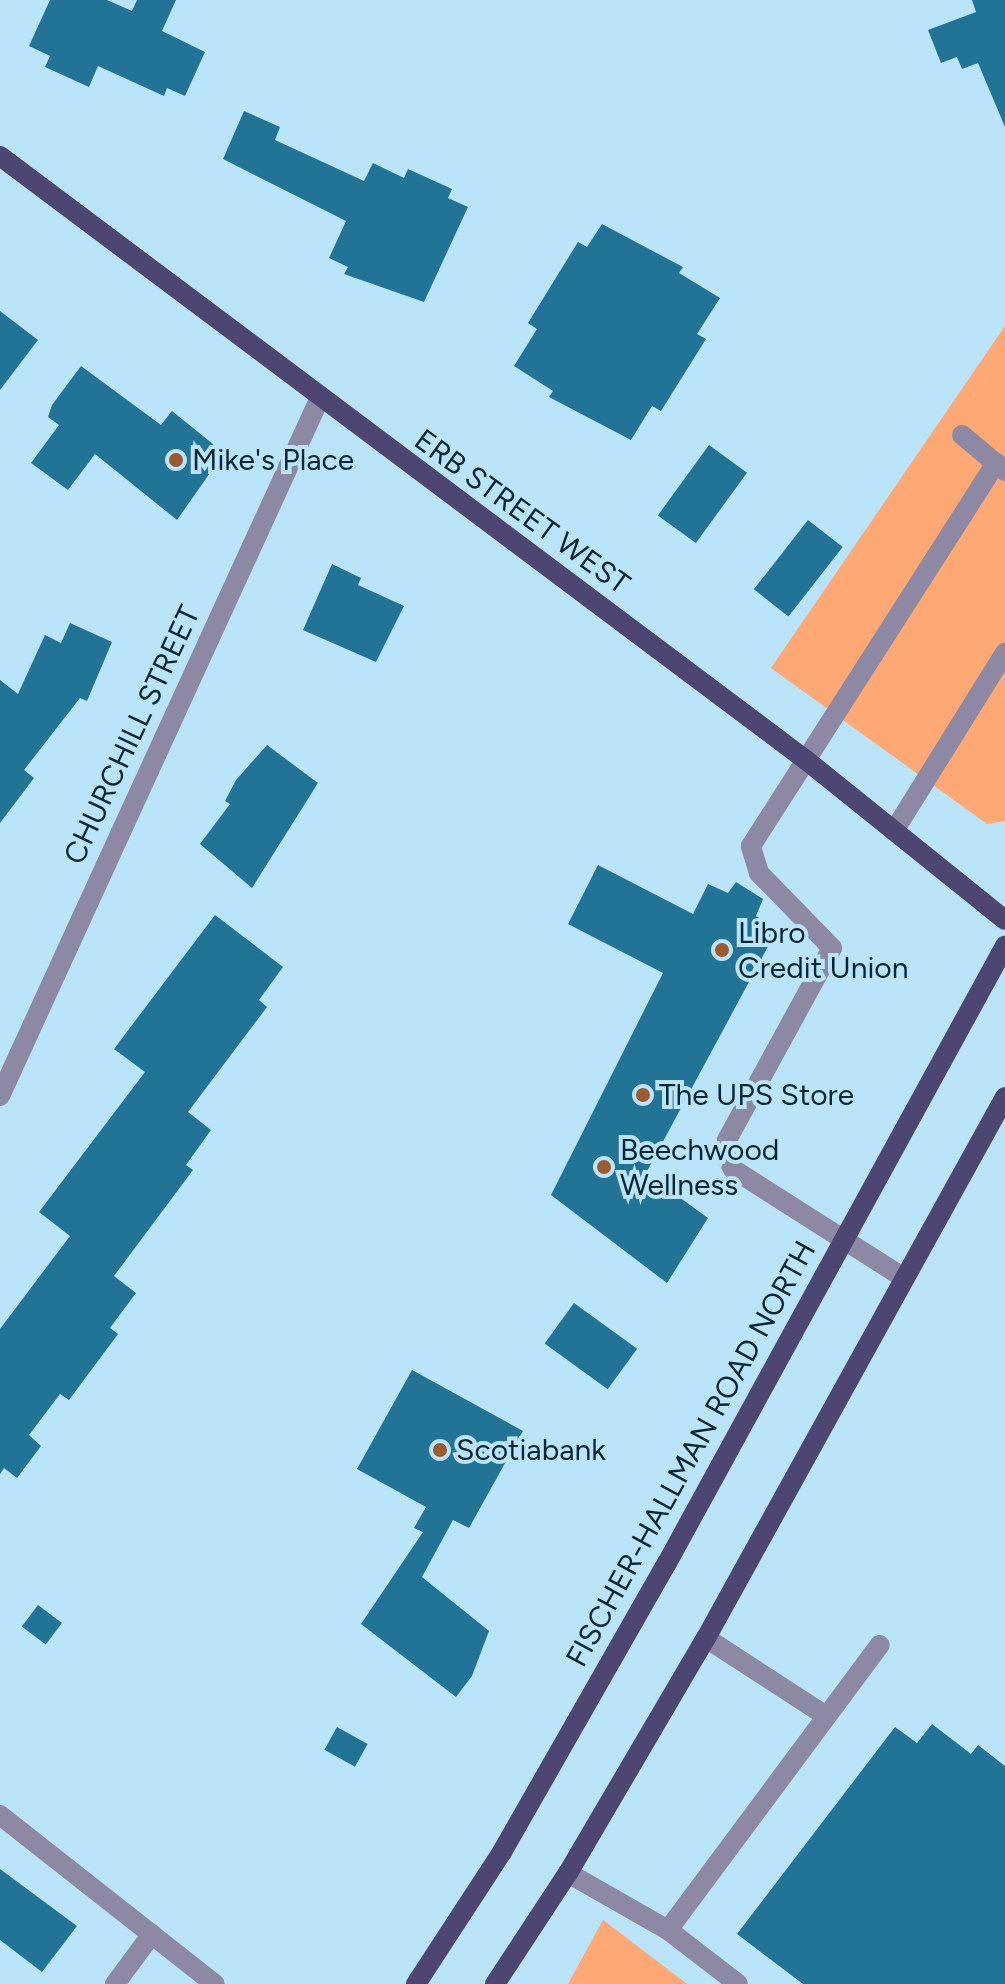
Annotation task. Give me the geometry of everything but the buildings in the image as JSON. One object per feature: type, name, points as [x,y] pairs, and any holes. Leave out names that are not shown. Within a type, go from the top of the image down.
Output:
[{"type":"main road","name":"ERB STREET WEST","points":[[0,156],[319,400],[806,760],[1005,920]]},
{"type":"main road","name":"FISCHER-HALLMAN ROAD NORTH","points":[[416,1984],[502,1852],[1005,946]]},
{"type":"main road","points":[[495,1984],[568,1873],[706,1638],[1005,1097]]},
{"type":"street","name":"CHURCHILL STREET","points":[[0,1096],[319,400]]},
{"type":"street","points":[[904,1278],[733,1169],[722,1149],[832,948],[759,873],[751,846],[1000,467],[962,435]]},
{"type":"street","points":[[894,831],[1005,653]]},
{"type":"street","points":[[706,1638],[826,1716]]},
{"type":"street","points":[[668,1930],[880,1645]]},
{"type":"street","points":[[0,1815],[215,1984]]},
{"type":"street","points":[[568,1873],[668,1930],[738,1984]]},
{"type":"street","points":[[115,1984],[152,1934]]},
{"type":"shaded area","points":[[1005,326],[1005,821],[987,824],[771,668]]},
{"type":"shaded area","points":[[603,1920],[687,1984],[568,1984]]},
{"type":"place","name":"Mike's Place","points":[[176,460]]},
{"type":"place","name":"Libro Credit Union","points":[[722,950]]},
{"type":"place","name":"The UPS Store","points":[[643,1095]]},
{"type":"place","name":"Beechwood Wellness","points":[[604,1167]]},
{"type":"place","name":"Scotiabank","points":[[440,1450]]}]
